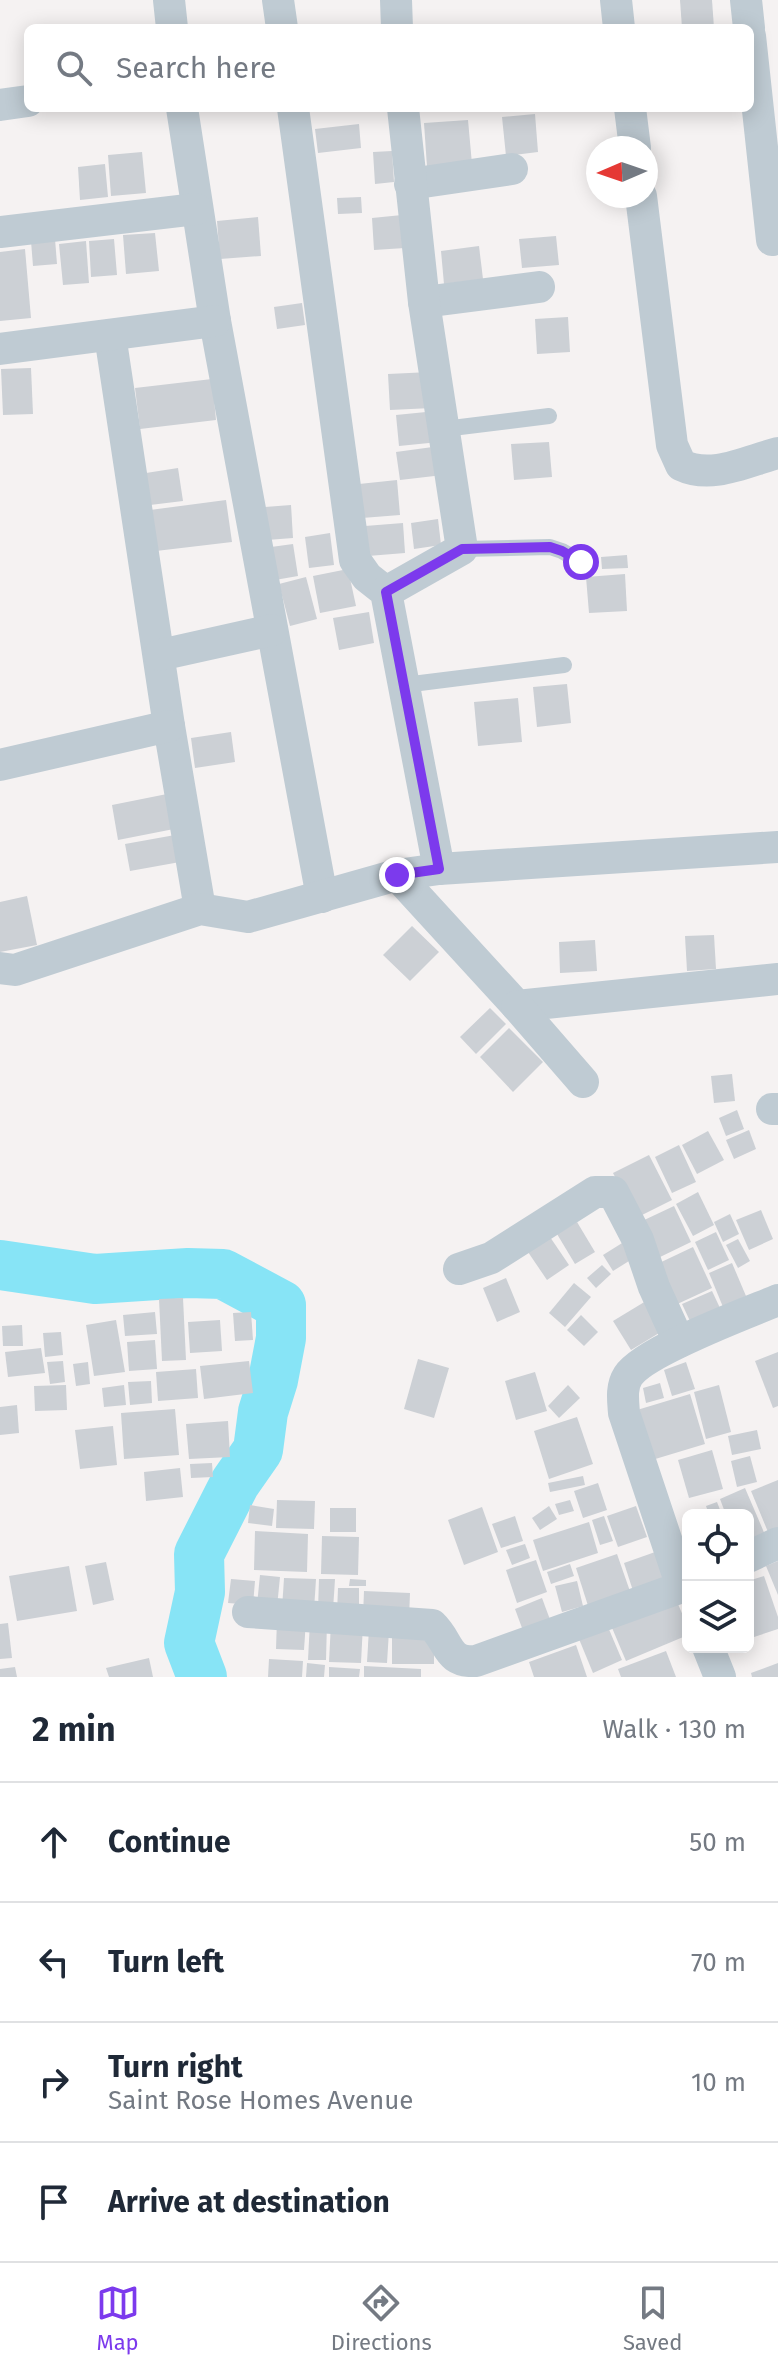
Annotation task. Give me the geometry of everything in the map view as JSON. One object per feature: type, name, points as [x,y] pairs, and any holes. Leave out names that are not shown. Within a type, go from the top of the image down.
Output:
[{"type":"street","points":[[169,0],[172,24]]},
{"type":"street","points":[[278,0],[281,24]]},
{"type":"street","points":[[396,0],[397,24]]},
{"type":"street","points":[[616,0],[619,24]]},
{"type":"street","points":[[746,0],[749,24]]},
{"type":"street","points":[[754,73],[772,240]]},
{"type":"street","points":[[0,105],[24,102]]},
{"type":"street","points":[[183,112],[215,321],[322,897]]},
{"type":"street","points":[[294,112],[355,560],[367,577],[386,592],[439,869]]},
{"type":"street","points":[[386,592],[462,549],[424,302],[403,112]]},
{"type":"street","points":[[630,112],[634,136]]},
{"type":"street","points":[[410,184],[512,169]]},
{"type":"street","points":[[642,208],[672,445],[681,465],[695,472],[711,472],[778,453]]},
{"type":"street","points":[[0,232],[196,209]]},
{"type":"street","points":[[424,302],[539,287]]},
{"type":"street","points":[[0,349],[215,321]]},
{"type":"street","points":[[110,335],[200,909]]},
{"type":"street","points":[[160,655],[272,630]]},
{"type":"street","points":[[0,765],[169,726]]},
{"type":"street","points":[[0,968],[15,970],[200,909],[248,917],[397,875],[439,869],[778,847]]},
{"type":"street","points":[[397,875],[583,1082]]},
{"type":"street","points":[[517,1006],[778,979]]},
{"type":"street","points":[[459,1269],[491,1258],[595,1192],[613,1192],[638,1240],[654,1287],[679,1342]]},
{"type":"street","points":[[683,1581],[624,1413],[623,1385],[637,1367],[679,1342],[778,1300]]},
{"type":"street","points":[[754,1554],[778,1543]]},
{"type":"street","points":[[248,1612],[432,1625],[456,1659],[465,1662],[476,1661],[682,1592]]},
{"type":"street","points":[[710,1653],[720,1677]]},
{"type":"lane","points":[[444,429],[549,416]]},
{"type":"lane","points":[[462,549],[550,547],[581,562]]},
{"type":"lane","points":[[404,685],[564,665]]},
{"type":"building","points":[[680,0],[712,0],[714,24],[682,24]]},
{"type":"building","points":[[535,114],[538,152],[506,156],[502,117]]},
{"type":"building","points":[[468,120],[472,164],[427,167],[424,123]]},
{"type":"building","points":[[359,124],[361,148],[318,153],[315,129]]},
{"type":"building","points":[[392,151],[394,182],[375,184],[373,152]]},
{"type":"building","points":[[142,152],[146,193],[111,196],[108,155]]},
{"type":"building","points":[[105,164],[108,197],[80,200],[78,167]]},
{"type":"building","points":[[361,197],[362,213],[338,214],[337,198]]},
{"type":"building","points":[[402,215],[405,248],[374,250],[372,218]]},
{"type":"building","points":[[258,217],[261,256],[220,259],[217,221]]},
{"type":"building","points":[[155,233],[159,271],[126,274],[123,235]]},
{"type":"building","points":[[556,236],[559,265],[522,268],[519,239]]},
{"type":"building","points":[[55,239],[57,264],[33,266],[31,241]]},
{"type":"building","points":[[114,239],[117,275],[91,277],[89,241]]},
{"type":"building","points":[[86,241],[89,283],[63,285],[59,244]]},
{"type":"building","points":[[479,246],[483,279],[444,284],[441,251]]},
{"type":"building","points":[[25,249],[31,318],[0,321],[0,252]]},
{"type":"building","points":[[302,303],[305,325],[277,329],[274,307]]},
{"type":"building","points":[[568,317],[570,352],[537,354],[535,319]]},
{"type":"building","points":[[31,368],[33,414],[3,415],[1,369]]},
{"type":"building","points":[[430,372],[432,408],[390,410],[388,374]]},
{"type":"building","points":[[212,379],[216,420],[140,429],[135,388]]},
{"type":"building","points":[[436,411],[439,442],[399,446],[396,415]]},
{"type":"building","points":[[549,442],[552,477],[514,480],[511,444]]},
{"type":"building","points":[[440,446],[443,475],[400,480],[396,452]]},
{"type":"building","points":[[178,468],[183,501],[150,505],[146,473]]},
{"type":"building","points":[[397,480],[400,515],[362,518],[359,484]]},
{"type":"building","points":[[226,500],[232,542],[156,551],[150,510]]},
{"type":"building","points":[[291,505],[293,538],[267,540],[265,507]]},
{"type":"building","points":[[438,519],[441,545],[414,549],[411,523]]},
{"type":"building","points":[[403,523],[405,553],[368,556],[365,526]]},
{"type":"building","points":[[330,533],[334,565],[309,568],[305,537]]},
{"type":"building","points":[[293,544],[298,576],[275,580],[271,547]]},
{"type":"building","points":[[627,555],[628,568],[602,569],[601,557]]},
{"type":"building","points":[[348,569],[356,606],[320,613],[313,576]]},
{"type":"building","points":[[625,574],[627,611],[589,613],[586,577]]},
{"type":"building","points":[[306,577],[317,619],[290,626],[279,584]]},
{"type":"building","points":[[369,612],[374,643],[339,650],[333,618]]},
{"type":"building","points":[[567,684],[571,723],[537,727],[533,687]]},
{"type":"building","points":[[518,698],[522,742],[478,746],[474,702]]},
{"type":"building","points":[[231,732],[235,762],[195,768],[191,738]]},
{"type":"building","points":[[172,793],[179,828],[118,840],[112,805]]},
{"type":"building","points":[[175,835],[180,862],[130,871],[125,844]]},
{"type":"building","points":[[27,896],[37,945],[0,952],[0,902]]},
{"type":"building","points":[[412,926],[439,952],[410,981],[383,955]]},
{"type":"building","points":[[714,935],[716,969],[687,971],[685,936]]},
{"type":"building","points":[[595,940],[597,971],[560,973],[559,942]]},
{"type":"building","points":[[490,1008],[506,1024],[476,1054],[460,1037]]},
{"type":"building","points":[[509,1028],[543,1062],[513,1092],[480,1057]]},
{"type":"building","points":[[732,1074],[735,1101],[714,1103],[711,1076]]},
{"type":"building","points":[[737,1110],[744,1129],[726,1136],[719,1118]]},
{"type":"building","points":[[749,1130],[756,1149],[734,1159],[726,1140]]},
{"type":"building","points":[[708,1131],[724,1160],[697,1174],[682,1145]]},
{"type":"building","points":[[679,1145],[696,1182],[672,1193],[655,1157]]},
{"type":"building","points":[[649,1155],[672,1200],[636,1218],[613,1173]]},
{"type":"building","points":[[698,1192],[714,1225],[693,1236],[676,1204]]},
{"type":"building","points":[[674,1206],[691,1242],[658,1258],[640,1222]]},
{"type":"building","points":[[761,1210],[773,1239],[749,1250],[736,1220]]},
{"type":"building","points":[[730,1214],[739,1234],[723,1242],[714,1222]]},
{"type":"building","points":[[577,1222],[595,1252],[575,1264],[557,1234]]},
{"type":"building","points":[[716,1232],[729,1260],[708,1270],[695,1242]]},
{"type":"building","points":[[550,1237],[569,1265],[547,1280],[528,1252]]},
{"type":"building","points":[[738,1239],[750,1261],[738,1268],[726,1245]]},
{"type":"building","points":[[627,1240],[637,1256],[613,1271],[603,1255]]},
{"type":"building","points":[[693,1247],[712,1288],[673,1306],[655,1265]]},
{"type":"building","points":[[732,1263],[746,1296],[723,1307],[709,1273]]},
{"type":"building","points":[[602,1265],[611,1274],[596,1288],[587,1278]]},
{"type":"building","points":[[506,1278],[520,1312],[497,1322],[483,1288]]},
{"type":"building","points":[[574,1283],[591,1297],[565,1327],[549,1313]]},
{"type":"building","points":[[712,1291],[720,1308],[690,1321],[682,1304]]},
{"type":"building","points":[[183,1298],[186,1360],[162,1361],[159,1299]]},
{"type":"building","points":[[646,1301],[664,1330],[631,1350],[613,1321]]},
{"type":"building","points":[[155,1312],[157,1334],[125,1336],[123,1315]]},
{"type":"building","points":[[251,1312],[253,1340],[235,1341],[233,1313]]},
{"type":"building","points":[[581,1315],[598,1332],[584,1346],[567,1330]]},
{"type":"building","points":[[116,1320],[125,1372],[94,1376],[86,1325]]},
{"type":"building","points":[[220,1320],[222,1351],[190,1353],[188,1322]]},
{"type":"building","points":[[22,1325],[23,1346],[3,1346],[2,1326]]},
{"type":"building","points":[[61,1332],[63,1355],[45,1357],[43,1333]]},
{"type":"building","points":[[155,1340],[157,1369],[129,1371],[127,1342]]},
{"type":"building","points":[[41,1348],[45,1373],[8,1377],[5,1352]]},
{"type":"building","points":[[778,1352],[778,1406],[773,1408],[755,1361]]},
{"type":"building","points":[[418,1359],[449,1368],[434,1418],[404,1409]]},
{"type":"building","points":[[63,1361],[65,1382],[50,1384],[47,1362]]},
{"type":"building","points":[[249,1361],[253,1393],[204,1399],[200,1366]]},
{"type":"building","points":[[88,1362],[90,1384],[76,1386],[73,1364]]},
{"type":"building","points":[[686,1362],[695,1389],[672,1396],[664,1370]]},
{"type":"building","points":[[196,1369],[198,1398],[158,1401],[156,1372]]},
{"type":"building","points":[[535,1372],[547,1411],[516,1420],[505,1381]]},
{"type":"building","points":[[151,1381],[152,1403],[130,1405],[128,1382]]},
{"type":"building","points":[[660,1383],[664,1398],[646,1403],[643,1388]]},
{"type":"building","points":[[66,1385],[67,1410],[35,1411],[34,1386]]},
{"type":"building","points":[[124,1385],[126,1405],[104,1407],[102,1388]]},
{"type":"building","points":[[568,1385],[580,1398],[559,1418],[548,1406]]},
{"type":"building","points":[[719,1385],[731,1432],[706,1439],[694,1392]]},
{"type":"building","points":[[690,1394],[705,1444],[652,1460],[637,1410]]},
{"type":"building","points":[[17,1405],[19,1433],[0,1435],[0,1407]]},
{"type":"building","points":[[175,1409],[179,1455],[124,1459],[121,1413]]},
{"type":"building","points":[[577,1417],[593,1464],[549,1479],[534,1431]]},
{"type":"building","points":[[228,1421],[230,1457],[189,1459],[186,1424]]},
{"type":"building","points":[[113,1426],[117,1465],[80,1469],[75,1430]]},
{"type":"building","points":[[757,1430],[761,1449],[732,1455],[728,1436]]},
{"type":"building","points":[[712,1450],[723,1489],[689,1498],[678,1460]]},
{"type":"building","points":[[750,1456],[757,1482],[737,1487],[731,1461]]},
{"type":"building","points":[[212,1463],[213,1477],[191,1478],[190,1464]]},
{"type":"building","points":[[180,1468],[183,1497],[146,1501],[144,1472]]},
{"type":"building","points":[[583,1476],[585,1485],[550,1492],[548,1483]]},
{"type":"building","points":[[778,1480],[778,1528],[768,1532],[751,1491]]},
{"type":"building","points":[[598,1483],[607,1510],[583,1518],[574,1491]]},
{"type":"building","points":[[745,1488],[754,1509],[724,1509],[720,1499]]},
{"type":"building","points":[[277,1500],[315,1501],[314,1529],[276,1528]]},
{"type":"building","points":[[570,1500],[574,1511],[559,1515],[555,1504]]},
{"type":"building","points":[[717,1502],[720,1509],[707,1509],[706,1506]]},
{"type":"building","points":[[250,1505],[274,1509],[272,1526],[248,1523]]},
{"type":"building","points":[[549,1506],[557,1519],[540,1530],[532,1518]]},
{"type":"building","points":[[636,1506],[647,1537],[618,1547],[607,1516]]},
{"type":"building","points":[[482,1507],[498,1552],[464,1565],[448,1520]]},
{"type":"building","points":[[330,1508],[356,1508],[356,1532],[330,1532]]},
{"type":"building","points":[[754,1509],[766,1537],[754,1542]]},
{"type":"building","points":[[515,1516],[523,1541],[501,1548],[492,1524]]},
{"type":"building","points":[[604,1516],[613,1541],[600,1545],[592,1520]]},
{"type":"building","points":[[589,1522],[598,1553],[543,1571],[533,1540]]},
{"type":"building","points":[[255,1531],[308,1534],[307,1572],[254,1570]]},
{"type":"building","points":[[322,1536],[359,1537],[358,1575],[321,1574]]},
{"type":"building","points":[[525,1544],[530,1558],[512,1565],[506,1550]]},
{"type":"building","points":[[658,1551],[668,1582],[634,1594],[624,1563]]},
{"type":"building","points":[[617,1554],[632,1597],[590,1612],[576,1568]]},
{"type":"building","points":[[536,1560],[547,1592],[517,1603],[506,1570]]},
{"type":"building","points":[[778,1561],[778,1595],[766,1566]]},
{"type":"building","points":[[106,1562],[114,1600],[93,1605],[85,1566]]},
{"type":"building","points":[[570,1564],[574,1576],[551,1584],[547,1572]]},
{"type":"building","points":[[69,1566],[77,1611],[17,1621],[9,1576]]},
{"type":"building","points":[[260,1575],[280,1577],[277,1607],[257,1605]]},
{"type":"building","points":[[764,1576],[778,1617],[778,1629],[754,1637],[754,1581]]},
{"type":"building","points":[[284,1578],[316,1579],[314,1610],[282,1609]]},
{"type":"building","points":[[231,1579],[255,1581],[253,1605],[228,1603]]},
{"type":"building","points":[[319,1579],[335,1579],[333,1610],[318,1610]]},
{"type":"building","points":[[350,1579],[366,1580],[366,1586],[349,1586]]},
{"type":"building","points":[[577,1581],[583,1606],[562,1612],[555,1586]]},
{"type":"building","points":[[338,1588],[359,1588],[359,1613],[337,1613]]},
{"type":"building","points":[[364,1591],[410,1593],[409,1618],[363,1616]]},
{"type":"building","points":[[674,1595],[682,1613],[682,1638],[626,1661],[610,1623]]},
{"type":"building","points":[[542,1598],[552,1625],[525,1636],[515,1609]]},
{"type":"building","points":[[277,1619],[306,1620],[304,1650],[276,1649]]},
{"type":"building","points":[[310,1621],[327,1622],[326,1660],[308,1660]]},
{"type":"building","points":[[8,1623],[12,1658],[0,1659],[0,1624]]},
{"type":"building","points":[[331,1623],[363,1624],[361,1663],[329,1662]]},
{"type":"building","points":[[608,1627],[622,1660],[593,1673],[579,1639]]},
{"type":"building","points":[[369,1629],[389,1631],[387,1663],[367,1662]]},
{"type":"building","points":[[392,1634],[434,1634],[434,1664],[392,1664]]},
{"type":"building","points":[[576,1645],[587,1677],[534,1677],[529,1662]]},
{"type":"building","points":[[666,1651],[676,1677],[621,1677],[618,1669]]},
{"type":"building","points":[[149,1658],[153,1677],[109,1677],[106,1668]]},
{"type":"building","points":[[269,1659],[303,1661],[302,1677],[268,1677]]},
{"type":"building","points":[[307,1663],[325,1665],[324,1677],[306,1677]]},
{"type":"building","points":[[778,1663],[778,1677],[752,1677],[751,1673]]},
{"type":"building","points":[[364,1666],[421,1669],[421,1677],[364,1677]]},
{"type":"building","points":[[15,1667],[17,1677],[0,1677],[0,1669]]},
{"type":"building","points":[[329,1667],[360,1669],[359,1677],[329,1677]]},
{"type":"waterway","points":[[0,1265],[95,1279],[223,1274],[281,1305],[281,1338],[263,1412],[258,1450],[235,1483],[199,1554],[200,1592],[189,1643],[202,1677]]},
{"type":"route","points":[[397,875],[439,869],[386,592],[462,549],[550,547],[581,562]]}]
